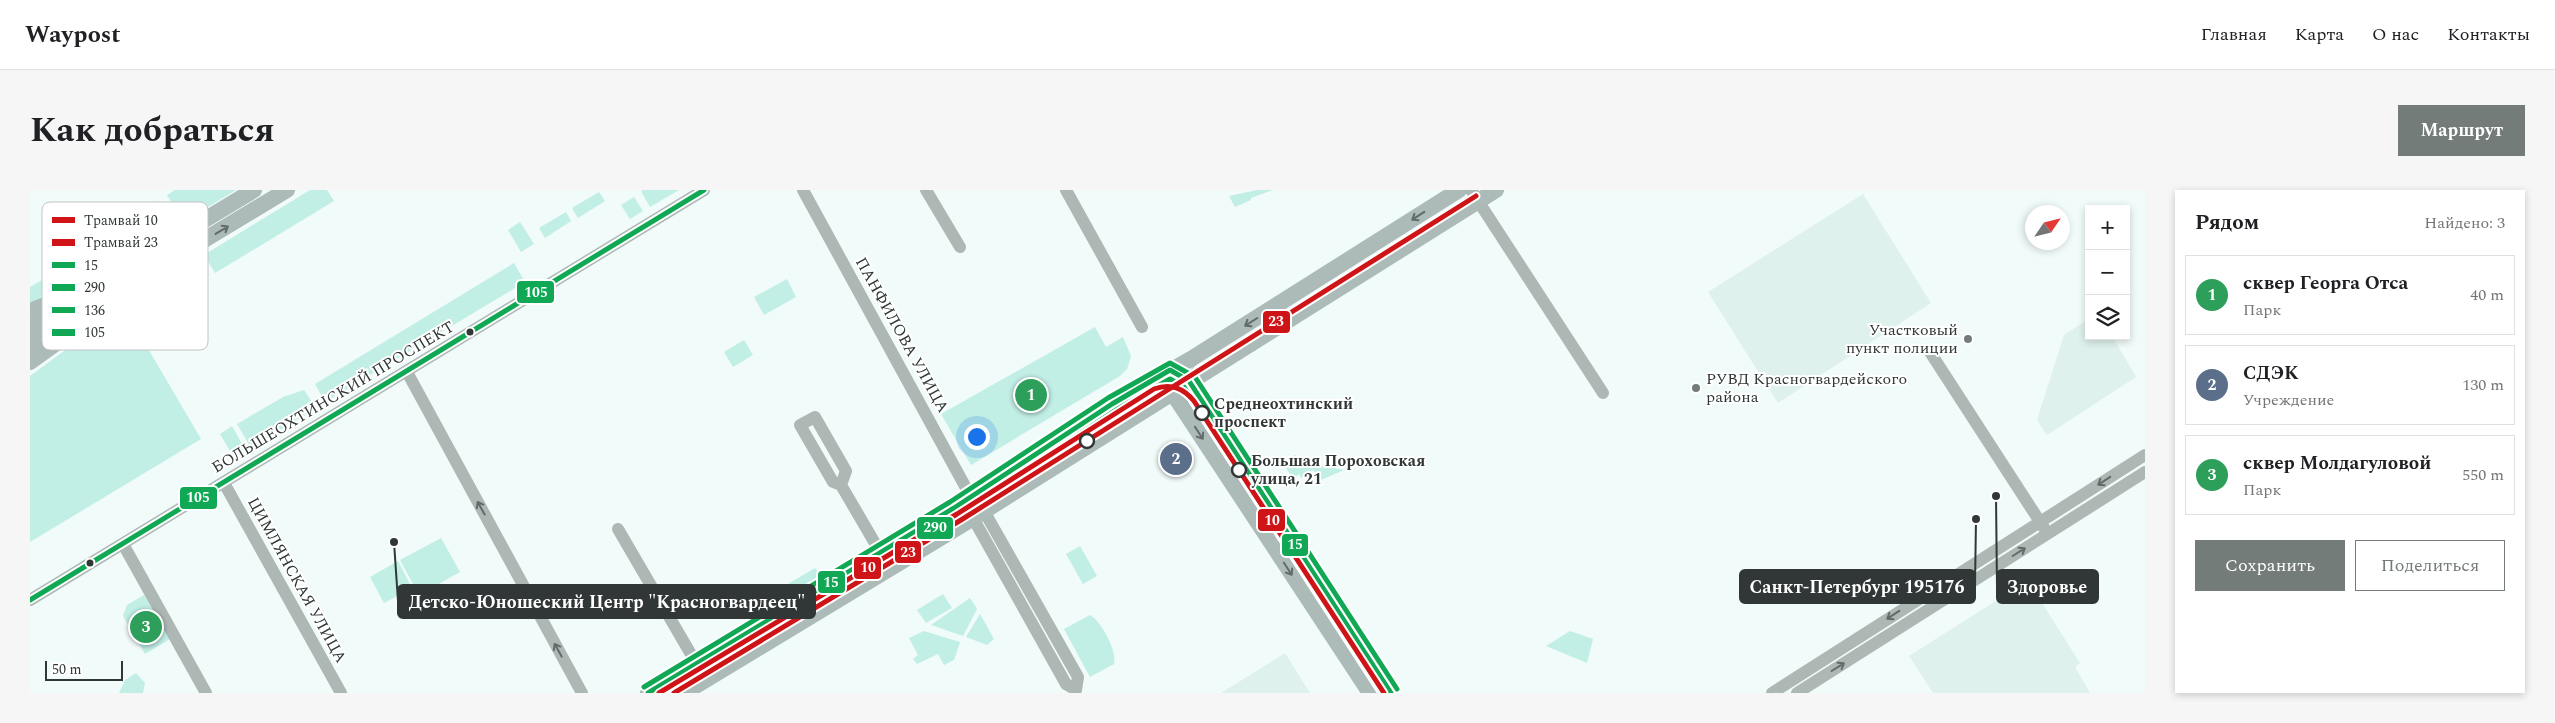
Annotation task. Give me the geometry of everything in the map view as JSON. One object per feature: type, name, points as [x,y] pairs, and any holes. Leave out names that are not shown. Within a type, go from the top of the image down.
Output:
[{"type":"main road","points":[[208,218],[254,190]]},
{"type":"main road","points":[[208,239],[287,190]]},
{"type":"main road","points":[[648,693],[971,497],[1112,404],[1170,370],[1459,190]]},
{"type":"main road","points":[[684,693],[979,514],[1475,196],[1496,190]]},
{"type":"main road","points":[[30,311],[42,306]]},
{"type":"main road","points":[[30,329],[42,321]]},
{"type":"main road","points":[[30,345],[42,338]]},
{"type":"main road","points":[[30,362],[47,350]]},
{"type":"main road","points":[[1170,370],[1189,381],[1391,693]]},
{"type":"main road","points":[[1170,370],[1172,392],[1370,693]]},
{"type":"street","name":"БОЛЬШЕОХТИНСКИЙ ПРОСПЕКТ","points":[[30,600],[704,190]]},
{"type":"street","name":"ПАНФИЛОВА УЛИЦА","points":[[803,190],[971,497],[1066,684],[1076,692]]},
{"type":"street","points":[[926,190],[960,247]]},
{"type":"street","points":[[1066,190],[1142,327]]},
{"type":"street","points":[[1475,196],[1603,393]]},
{"type":"street","points":[[1930,352],[2047,534]]},
{"type":"street","points":[[406,372],[582,693]]},
{"type":"street","points":[[841,485],[846,472],[815,417],[800,426],[833,482],[841,485],[890,569]]},
{"type":"street","points":[[1772,693],[2145,455]]},
{"type":"street","points":[[1796,693],[2145,472]]},
{"type":"street","name":"ЦИМЛЯНСКАЯ УЛИЦА","points":[[224,483],[341,693]]},
{"type":"street","points":[[618,530],[706,680]]},
{"type":"street","points":[[123,544],[206,693]]},
{"type":"shaded area","points":[[1863,194],[1931,303],[1778,403],[1708,292]]},
{"type":"shaded area","points":[[2085,322],[2085,340],[2114,340],[2136,377],[2047,435],[2037,420],[2064,335]]},
{"type":"shaded area","points":[[2018,587],[2035,592],[2080,663],[2075,667],[2090,693],[1933,693],[1909,656]]},
{"type":"shaded area","points":[[1285,653],[1310,693],[1221,693]]},
{"type":"green space","points":[[175,190],[236,190],[208,207],[208,202],[171,202],[167,195]]},
{"type":"green space","points":[[310,190],[327,190],[334,201],[215,273],[208,262],[208,253]]},
{"type":"green space","points":[[679,190],[650,207],[641,191]]},
{"type":"green space","points":[[1257,190],[1273,190],[1251,198],[1251,200],[1235,207],[1229,196]]},
{"type":"green space","points":[[599,192],[605,201],[578,218],[572,208]]},
{"type":"green space","points":[[634,197],[643,211],[630,219],[621,205]]},
{"type":"green space","points":[[566,212],[571,221],[545,238],[539,228]]},
{"type":"green space","points":[[520,222],[534,244],[521,252],[508,230]]},
{"type":"green space","points":[[514,263],[525,282],[325,402],[315,384]]},
{"type":"green space","points":[[787,279],[796,297],[764,315],[754,297]]},
{"type":"green space","points":[[42,280],[42,300],[30,306],[30,287]]},
{"type":"green space","points":[[1095,327],[1106,347],[1123,337],[1131,356],[1127,369],[1120,376],[971,465],[941,414]]},
{"type":"green space","points":[[744,340],[753,355],[733,367],[724,352]]},
{"type":"green space","points":[[65,350],[149,350],[201,439],[30,542],[30,376]]},
{"type":"green space","points":[[304,390],[316,408],[251,448],[237,424],[283,397]]},
{"type":"green space","points":[[232,426],[246,451],[234,458],[220,434]]},
{"type":"green space","points":[[1295,455],[1310,463],[1344,470],[1321,480],[1313,470],[1301,478],[1299,474],[1293,479],[1283,463]]},
{"type":"green space","points":[[1257,474],[1261,474],[1361,626],[1356,628]]},
{"type":"green space","points":[[441,538],[460,572],[419,595],[400,560]]},
{"type":"green space","points":[[1080,546],[1097,576],[1083,584],[1066,554]]},
{"type":"green space","points":[[398,561],[412,588],[384,603],[370,577]]},
{"type":"green space","points":[[815,568],[821,577],[756,615],[752,605]]},
{"type":"green space","points":[[943,594],[952,608],[926,623],[917,610]]},
{"type":"green space","points":[[144,595],[170,639],[145,654],[123,616],[127,605]]},
{"type":"green space","points":[[970,598],[977,609],[963,636],[931,625]]},
{"type":"green space","points":[[980,614],[994,639],[987,645],[966,637]]},
{"type":"green space","points":[[1090,615],[1108,637],[1113,652],[1114,664],[1090,677],[1064,629]]},
{"type":"green space","points":[[924,631],[960,642],[954,660],[944,665],[938,654],[917,664],[913,659],[918,655],[909,638]]},
{"type":"green space","points":[[1570,631],[1593,639],[1587,663],[1546,646]]},
{"type":"green space","points":[[136,673],[145,683],[143,693],[119,693],[125,680]]},
{"type":"tram line","name":"23","points":[[674,693],[961,520],[1476,196]]},
{"type":"tram line","points":[[1191,409],[1185,395],[1186,382],[1188,375],[1202,358]]},
{"type":"tram line","points":[[1197,405],[1195,382],[1199,373],[1208,363]]},
{"type":"tram line","name":"10","points":[[659,693],[957,514],[1160,387],[1171,387],[1181,390],[1194,401],[1384,693]]},
{"type":"transit line","name":"105","points":[[30,600],[704,190]]},
{"type":"transit line","name":"136","points":[[644,687],[950,502],[1108,398],[1170,363],[1195,377],[1397,689]]},
{"type":"transit line","name":"15","points":[[648,693],[954,508],[1112,404],[1170,370],[1189,381],[1391,693]]},
{"type":"transit line","name":"290","points":[[662,693],[958,514],[1116,410],[1170,379],[1184,387],[1382,693]]},
{"type":"place","name":"Участковый пункт полиции","points":[[1968,339]]},
{"type":"place","name":"РУВД Красногвардейского района","points":[[1696,388]]},
{"type":"place","name":"сквер Георга Отса","points":[[1031,395]]},
{"type":"place","name":"Среднеохтинский проспект","points":[[1202,413]]},
{"type":"place","name":"СДЭК","points":[[1176,459]]},
{"type":"place","name":"Большая Пороховская улица, 21","points":[[1239,470]]},
{"type":"place","name":"Здоровье","points":[[1996,496]]},
{"type":"place","name":"Санкт-Петербург 195176","points":[[1976,519]]},
{"type":"place","name":"Детско-Юношеский Центр \"Красногвардеец\"","points":[[394,542]]},
{"type":"place","name":"сквер Молдагуловой","points":[[146,627]]}]
